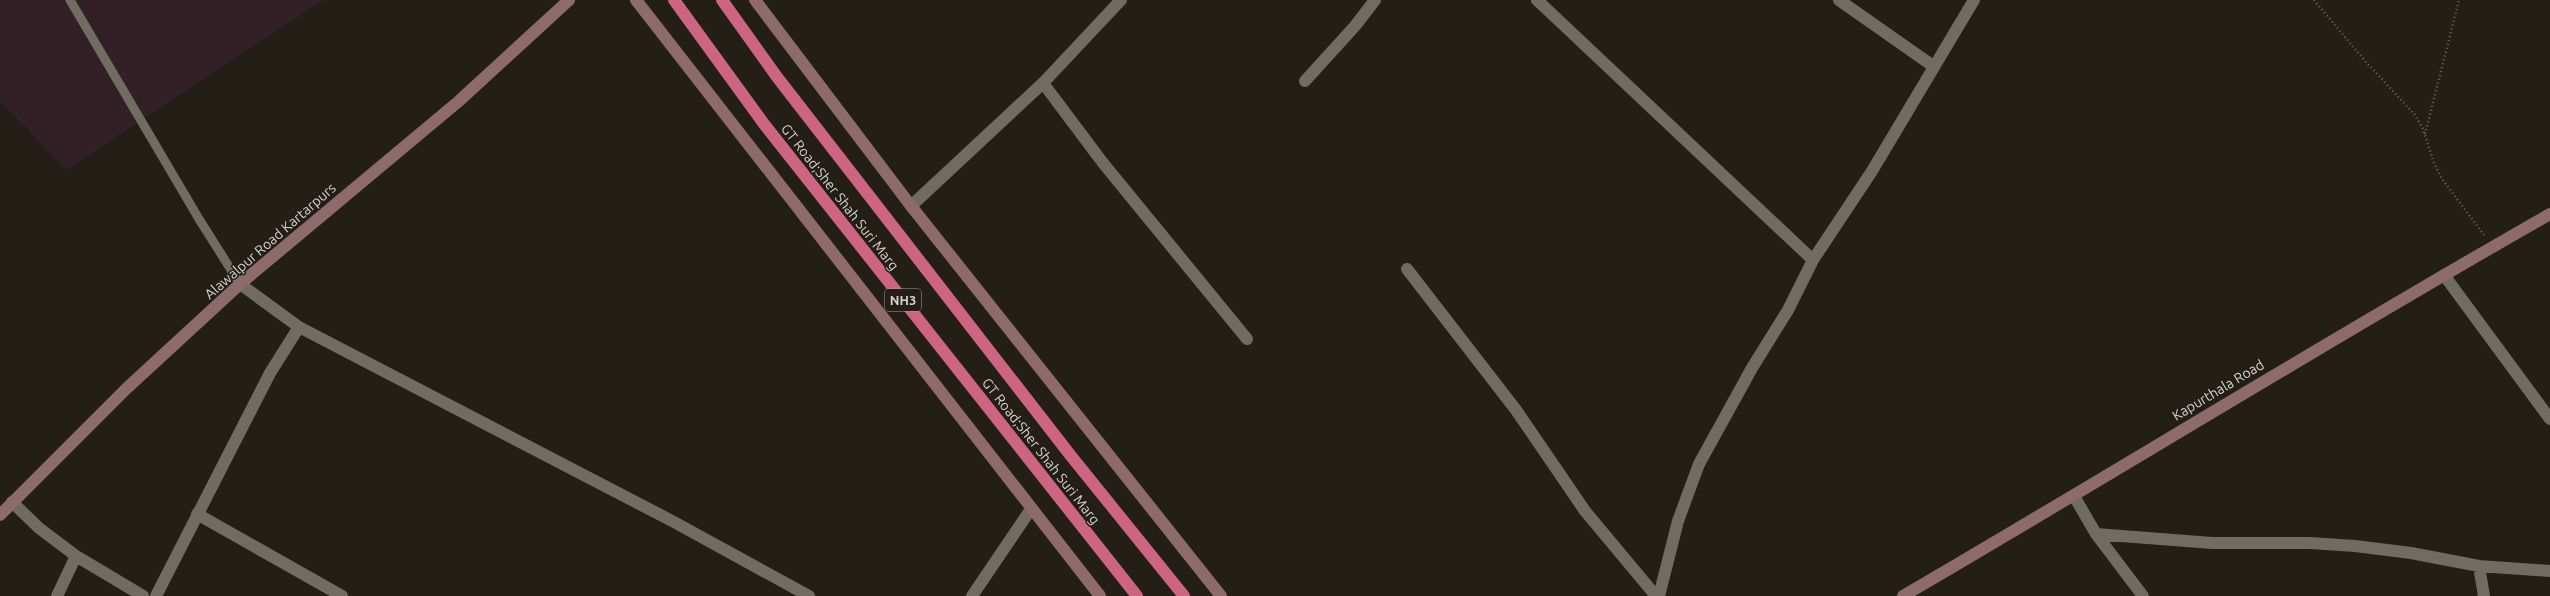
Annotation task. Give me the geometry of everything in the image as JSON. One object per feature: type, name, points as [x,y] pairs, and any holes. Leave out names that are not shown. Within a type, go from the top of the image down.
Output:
[{"type":"highway","name":"GT Road;Sher Shah Suri Marg","points":[[674,0],[764,124],[1137,596]]},
{"type":"highway","name":"GT Road;Sher Shah Suri Marg","points":[[722,0],[777,77],[1071,456],[1184,596]]},
{"type":"main road","name":"Alawalpur Road Kartarpurs","points":[[0,515],[128,388],[240,284],[459,100],[569,0]]},
{"type":"main road","points":[[636,0],[1100,596]]},
{"type":"main road","points":[[755,0],[912,206],[1221,596]]},
{"type":"main road","name":"Kapurthala Road","points":[[1902,596],[2074,496],[2181,429],[2550,214]]},
{"type":"street","points":[[912,206],[1043,83],[1121,0]]},
{"type":"street","points":[[1305,81],[1355,26],[1375,0]]},
{"type":"street","points":[[1537,0],[1813,260]]},
{"type":"street","points":[[1840,0],[1933,66]]},
{"type":"street","points":[[1659,596],[1678,521],[1699,464],[1752,368],[1788,310],[1813,260],[1872,171],[1933,66],[1974,0]]},
{"type":"street","points":[[1043,83],[1103,163],[1247,339]]},
{"type":"street","points":[[1407,269],[1516,410],[1585,511],[1656,596]]},
{"type":"street","points":[[2444,275],[2550,419]]},
{"type":"street","points":[[240,284],[299,327],[674,522],[809,596]]},
{"type":"street","points":[[156,596],[270,373],[299,327]]},
{"type":"street","points":[[2074,496],[2096,534],[2143,596]]},
{"type":"street","points":[[12,502],[39,528],[76,556],[143,596]]},
{"type":"street","points":[[972,596],[1031,509]]},
{"type":"street","points":[[197,514],[342,596]]},
{"type":"street","points":[[2096,534],[2205,543],[2310,543],[2355,546],[2411,553],[2479,566],[2550,571]]},
{"type":"street","points":[[57,596],[76,556]]},
{"type":"street","points":[[2479,566],[2484,596]]},
{"type":"lane","points":[[70,0],[199,219],[240,284]]},
{"type":"path","points":[[2314,0],[2365,61],[2415,115],[2425,134],[2434,163],[2442,179],[2493,246]]},
{"type":"path","points":[[2425,134],[2459,0]]},
{"type":"shaded area","points":[[0,0],[323,0],[66,170],[0,101]]}]
